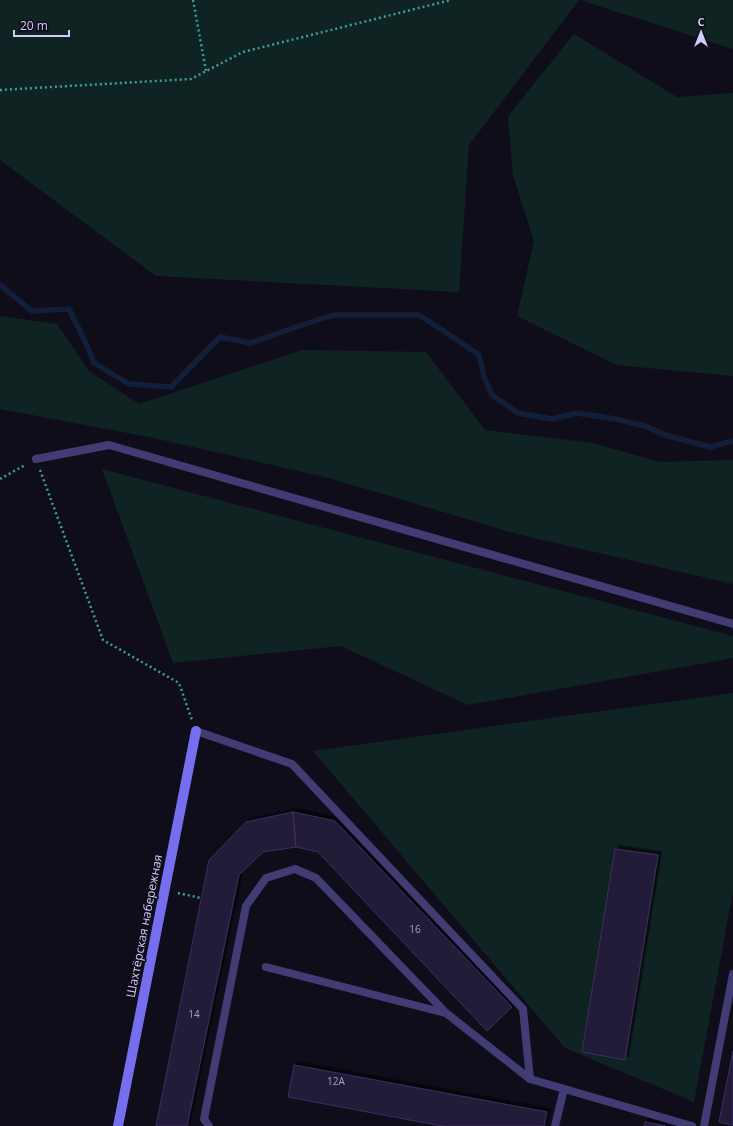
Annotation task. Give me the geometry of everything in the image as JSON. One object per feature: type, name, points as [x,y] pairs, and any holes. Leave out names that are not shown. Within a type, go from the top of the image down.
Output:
[{"type":"street","name":"Шахтёрская набережная","points":[[118,1126],[196,731]]},
{"type":"lane","points":[[36,459],[109,445],[733,624]]},
{"type":"lane","points":[[196,731],[292,764],[523,1009],[530,1079]]},
{"type":"lane","points":[[209,1126],[204,1118],[246,906],[266,878],[295,869],[316,878],[446,1013],[530,1079],[692,1126]]},
{"type":"lane","points":[[266,967],[446,1013]]},
{"type":"lane","points":[[704,1126],[733,974]]},
{"type":"lane","points":[[555,1126],[564,1089]]},
{"type":"path","points":[[193,0],[206,71]]},
{"type":"path","points":[[0,90],[191,79],[242,52],[450,0]]},
{"type":"path","points":[[0,479],[36,459],[103,640],[179,683],[196,731]]},
{"type":"path","points":[[164,891],[201,898]]},
{"type":"green space","points":[[0,0],[579,0],[469,145],[459,292],[156,276],[0,160]]},
{"type":"green space","points":[[580,0],[733,0],[733,49]]},
{"type":"green space","points":[[574,34],[677,97],[733,93],[733,376],[616,365],[517,316],[534,241],[513,175],[508,116]]},
{"type":"green space","points":[[0,316],[57,324],[89,371],[139,404],[302,350],[426,352],[485,430],[593,443],[660,462],[733,460],[733,584],[517,534],[329,478],[149,437],[0,409]]},
{"type":"green space","points":[[102,469],[733,636],[733,658],[468,705],[341,646],[173,663]]},
{"type":"green space","points":[[733,693],[733,891],[694,1102],[565,1048],[313,751]]},
{"type":"building","points":[[293,812],[296,847],[263,852],[239,875],[187,1126],[156,1126],[209,860],[246,822]]},
{"type":"building","points":[[293,812],[335,821],[512,1007],[487,1031],[318,852],[296,847]]},
{"type":"building","points":[[615,849],[658,855],[625,1060],[582,1052]]},
{"type":"building","points":[[733,1051],[733,1125],[719,1122]]},
{"type":"building","points":[[294,1065],[547,1112],[544,1126],[442,1126],[288,1097]]},
{"type":"building","points":[[645,1122],[665,1126],[644,1126]]},
{"type":"waterway","points":[[0,285],[32,311],[69,309],[94,363],[129,384],[171,387],[220,337],[251,343],[333,315],[419,315],[479,355],[484,377],[492,395],[518,413],[552,419],[577,413],[615,419],[645,426],[665,435],[710,447],[733,441]]}]
